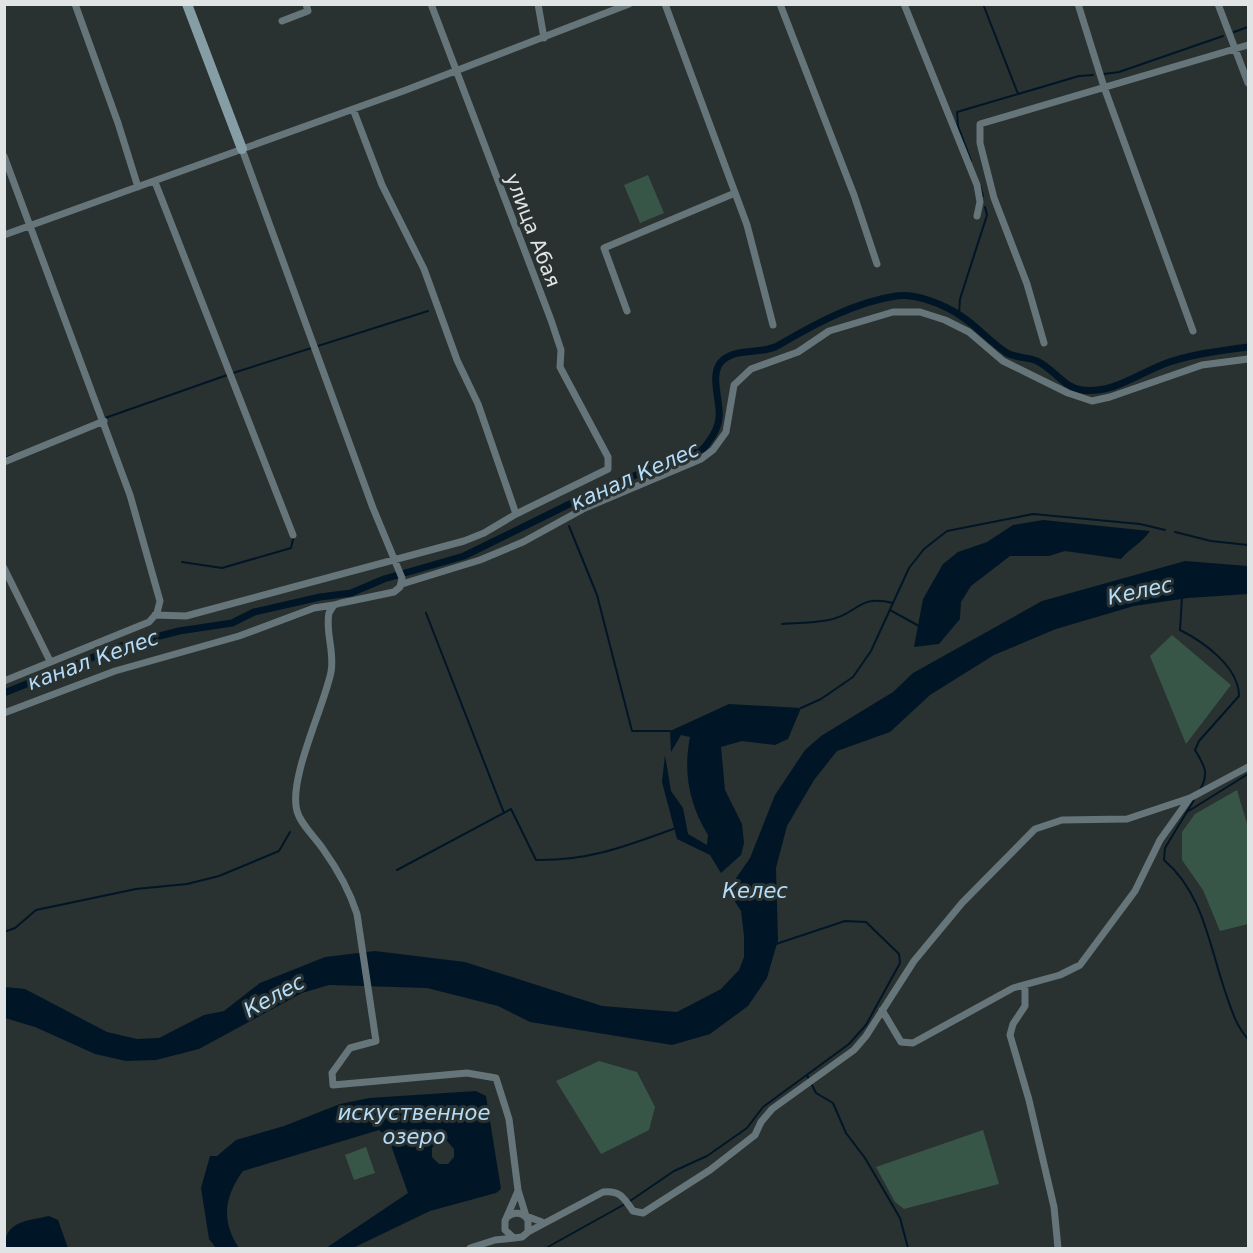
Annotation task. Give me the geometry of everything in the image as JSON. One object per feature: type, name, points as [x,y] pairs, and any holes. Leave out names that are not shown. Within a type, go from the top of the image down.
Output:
[{"type":"main road","points":[[187,4],[242,149]]},
{"type":"street","points":[[75,4],[118,123],[138,187]]},
{"type":"street","points":[[282,21],[308,11],[306,4]]},
{"type":"street","name":"улица Абая","points":[[431,4],[554,330],[562,354],[560,367],[609,463],[605,473],[516,514]]},
{"type":"street","points":[[538,4],[544,38]]},
{"type":"street","points":[[4,235],[456,71],[629,4]]},
{"type":"street","points":[[665,4],[735,193],[756,257],[773,325]]},
{"type":"street","points":[[780,4],[850,186],[877,264]]},
{"type":"street","points":[[904,4],[970,167],[980,202],[977,216]]},
{"type":"street","points":[[1078,4],[1104,87],[1193,332]]},
{"type":"street","points":[[1218,4],[1248,83]]},
{"type":"street","points":[[1044,343],[1027,284],[994,198],[980,143],[980,124],[1248,45]]},
{"type":"street","points":[[155,615],[186,616],[398,563],[484,533],[516,514],[478,404],[457,360],[424,269],[382,185],[353,109]]},
{"type":"street","points":[[4,713],[115,671],[239,636],[314,608],[388,595],[398,590],[402,581],[398,563],[373,508],[242,149]]},
{"type":"street","points":[[4,156],[103,418],[147,550],[160,601],[155,615],[149,622],[4,681]]},
{"type":"street","points":[[155,182],[293,535]]},
{"type":"street","points":[[627,311],[603,248],[735,193]]},
{"type":"street","points":[[980,202],[994,198]]},
{"type":"street","points":[[402,581],[480,560],[523,542],[585,508],[701,459],[713,450],[726,432],[734,385],[751,369],[798,352],[829,331],[894,312],[920,312],[945,320],[969,332],[1003,361],[1068,393],[1092,401],[1110,398],[1202,364],[1248,359]]},
{"type":"street","points":[[4,462],[103,418]]},
{"type":"street","points":[[4,568],[50,661]]},
{"type":"street","points":[[334,605],[328,616],[333,655],[332,669],[305,754],[296,801],[300,819],[347,886],[360,933],[376,1041],[350,1048],[332,1073],[333,1085],[467,1073],[496,1078],[509,1119],[518,1190],[529,1224],[528,1232]]},
{"type":"street","points":[[470,1248],[495,1240],[522,1237],[542,1222],[603,1192],[614,1191],[622,1195],[633,1211],[644,1213],[710,1170],[755,1135],[761,1122],[772,1109],[854,1050],[914,961],[962,903],[1035,829],[1062,820],[1127,819],[1190,798],[1248,767]]},
{"type":"street","points":[[882,1010],[901,1041],[913,1043],[1013,988],[1060,975],[1080,964],[1136,891],[1160,840],[1190,798]]},
{"type":"street","points":[[1025,986],[1025,1006],[1013,1024],[1010,1035],[1029,1100],[1054,1207],[1058,1248]]},
{"type":"street","points":[[495,1240],[518,1190]]},
{"type":"street","points":[[514,1238],[505,1230],[506,1219],[514,1213],[542,1222]]},
{"type":"green space","points":[[648,175],[664,213],[640,223],[624,185]]},
{"type":"green space","points":[[1172,635],[1231,685],[1186,744],[1150,656]]},
{"type":"green space","points":[[1237,790],[1248,827],[1248,924],[1220,931],[1203,890],[1182,860],[1182,832],[1195,814]]},
{"type":"green space","points":[[599,1061],[637,1072],[655,1107],[649,1130],[601,1154],[556,1081]]},
{"type":"green space","points":[[983,1130],[999,1184],[904,1209],[895,1202],[876,1167]]},
{"type":"green space","points":[[366,1147],[375,1173],[354,1180],[345,1155]]},
{"type":"water","points":[[1043,520],[1150,531],[1121,559],[1065,551],[1049,556],[1010,556],[971,586],[961,602],[960,619],[939,644],[914,647],[923,599],[943,564],[958,552],[987,542],[1013,525]]},
{"type":"water","name":"Келес","points":[[1185,561],[1248,566],[1248,594],[1188,598],[1134,606],[1056,629],[994,655],[930,695],[890,732],[837,751],[814,780],[787,826],[776,868],[778,940],[767,978],[748,1006],[710,1034],[672,1045],[530,1022],[498,1006],[427,988],[329,985],[302,993],[199,1049],[156,1060],[126,1061],[95,1054],[35,1027],[5,1018],[5,987],[25,989],[107,1032],[137,1039],[159,1038],[204,1015],[224,1011],[260,983],[325,957],[375,951],[465,962],[602,1006],[677,1012],[721,989],[739,970],[744,957],[744,936],[741,911],[732,897],[732,884],[750,858],[775,795],[805,750],[821,736],[893,692],[913,673],[1042,601]]},
{"type":"water","points":[[729,704],[801,708],[788,739],[775,745],[742,741],[721,747],[725,790],[742,824],[744,843],[741,855],[721,873],[710,855],[677,839],[662,782],[665,755],[671,791],[683,808],[688,834],[707,845],[708,835],[696,812],[689,788],[687,763],[690,737],[681,735],[671,752],[670,731]]},
{"type":"water","name":"искуственное озеро","points":[[476,1091],[486,1096],[501,1189],[496,1193],[430,1211],[353,1248],[326,1248],[408,1193],[388,1137],[379,1130],[243,1171],[232,1190],[227,1209],[229,1228],[239,1248],[216,1248],[209,1239],[201,1188],[210,1156],[217,1156],[236,1140],[284,1126],[340,1104],[369,1098]],"holes":[[[437,1141],[447,1141],[454,1149],[454,1157],[448,1164],[439,1164],[432,1157],[432,1148]]]},
{"type":"water","points":[[49,1216],[58,1220],[68,1248],[5,1248],[8,1232],[13,1227],[25,1221]]},
{"type":"waterway","points":[[983,4],[1018,94]]},
{"type":"waterway","points":[[1234,32],[1248,27]]},
{"type":"waterway","points":[[1104,74],[1119,72],[1223,36]]},
{"type":"waterway","points":[[971,161],[958,126],[957,112],[1079,76],[1093,75]]},
{"type":"waterway","points":[[980,186],[983,196]]},
{"type":"waterway","points":[[959,314],[960,299],[987,215],[985,207]]},
{"type":"waterway","name":"канал Келес","points":[[4,693],[121,646],[179,631],[232,623],[254,612],[320,597],[351,593],[384,579],[464,556],[600,489],[703,449],[714,434],[718,422],[716,372],[723,360],[743,352],[772,348],[807,329],[865,303],[896,296],[912,296],[939,304],[967,320],[1007,353],[1037,361],[1070,386],[1082,390],[1114,386],[1164,364],[1185,358],[1248,347]]},
{"type":"waterway","points":[[105,418],[233,373],[428,311]]},
{"type":"waterway","points":[[4,458],[13,455]]},
{"type":"waterway","points":[[801,708],[821,699],[853,677],[871,651],[909,568],[924,549],[947,531],[1033,514],[1140,524],[1165,530]]},
{"type":"waterway","points":[[569,526],[597,595],[632,731],[670,731]]},
{"type":"waterway","points":[[1175,532],[1211,541],[1248,545]]},
{"type":"waterway","points":[[182,562],[222,568],[291,548],[294,535]]},
{"type":"waterway","points":[[1182,597],[1180,630],[1199,641],[1227,666],[1233,675],[1239,696],[1199,741],[1195,750],[1205,769],[1205,779],[1200,790]]},
{"type":"waterway","points":[[782,624],[829,620],[872,601],[893,603]]},
{"type":"waterway","points":[[890,610],[919,626]]},
{"type":"waterway","points":[[426,613],[504,813]]},
{"type":"waterway","points":[[1187,812],[1248,774]]},
{"type":"waterway","points":[[1194,800],[1165,848],[1164,860],[1177,874],[1197,905],[1232,1012],[1248,1039]]},
{"type":"waterway","points":[[397,870],[511,809],[536,860],[591,855],[676,828]]},
{"type":"waterway","points":[[4,932],[15,928],[36,910],[136,889],[187,884],[219,876],[279,851],[290,832]]},
{"type":"waterway","points":[[630,1201],[674,1171],[707,1156],[747,1128],[763,1107],[849,1044],[866,1025],[900,963],[899,954],[866,922],[845,921],[776,944]]},
{"type":"waterway","points":[[807,1075],[816,1093],[833,1103],[846,1133],[865,1158],[900,1218],[908,1248]]},
{"type":"waterway","points":[[546,1248],[625,1204]]}]
